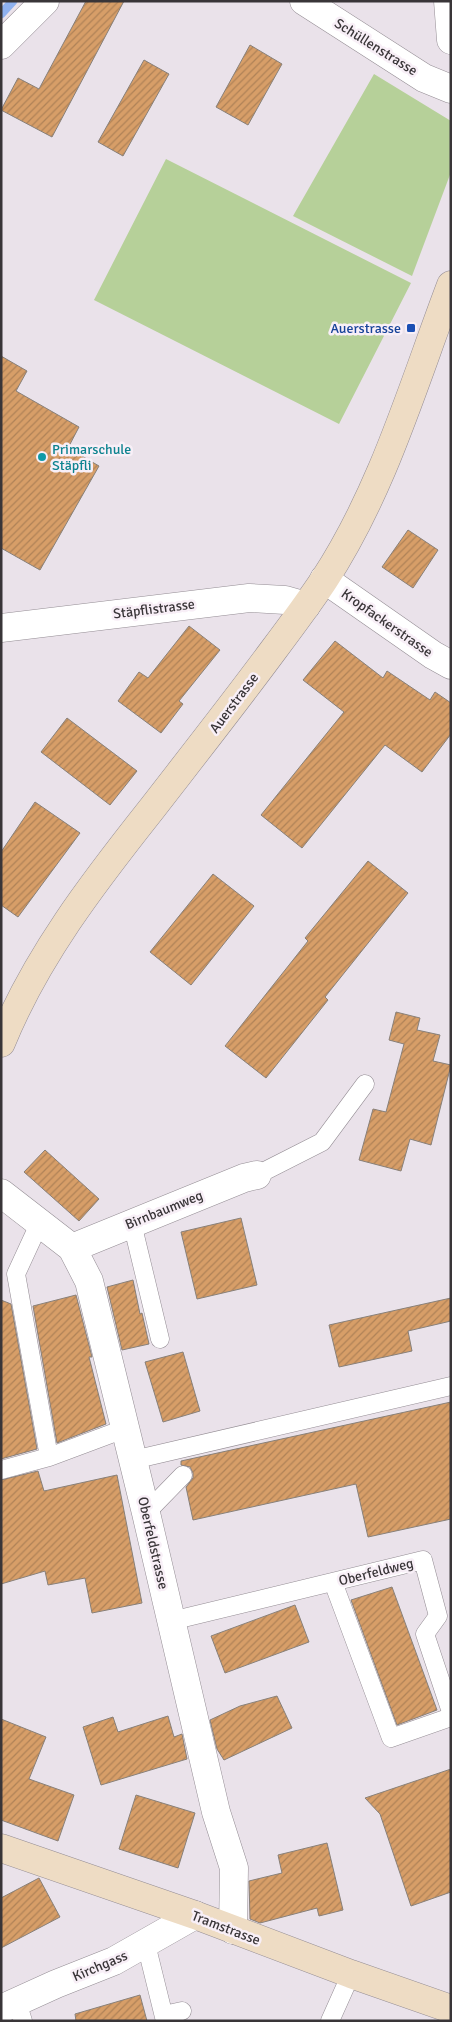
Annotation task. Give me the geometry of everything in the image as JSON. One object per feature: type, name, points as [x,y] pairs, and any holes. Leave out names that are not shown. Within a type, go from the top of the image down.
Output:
[{"type":"main road","name":"Auerstrasse","points":[[1,1043],[31,983],[62,928],[105,868],[222,719],[306,606],[349,539],[377,482],[451,285]]},
{"type":"main road","name":"Tramstrasse","points":[[1,1848],[451,2009]]},
{"type":"street","points":[[1,44],[45,1]]},
{"type":"street","name":"Schüllenstrasse","points":[[304,1],[424,78],[451,89]]},
{"type":"street","points":[[448,1],[451,40]]},
{"type":"street","name":"Kropfackerstrasse","points":[[324,580],[433,655],[451,665]]},
{"type":"street","name":"Stäpflistrasse","points":[[1,628],[249,598],[285,600],[306,606]]},
{"type":"street","name":"Birnbaumweg","points":[[72,1248],[244,1178],[257,1175]]},
{"type":"street","name":"Oberfeldstrasse","points":[[1,1194],[72,1248],[89,1281],[106,1344],[124,1429],[146,1513],[216,1812],[234,1868],[233,1930]]},
{"type":"street","name":"Kirchgass","points":[[14,2011],[114,1961],[195,1916]]},
{"type":"lane","points":[[257,1175],[322,1142],[365,1084]]},
{"type":"lane","points":[[40,1222],[16,1274],[49,1457]]},
{"type":"lane","points":[[132,1223],[160,1339]]},
{"type":"lane","points":[[133,1460],[451,1386]]},
{"type":"lane","points":[[1,1470],[49,1457],[124,1429]]},
{"type":"lane","points":[[146,1513],[184,1475]]},
{"type":"lane","name":"Oberfeldweg","points":[[171,1621],[422,1560],[438,1616],[425,1634],[451,1712]]},
{"type":"lane","points":[[333,1582],[392,1738],[451,1717]]},
{"type":"lane","points":[[146,1944],[165,2018],[182,2011]]},
{"type":"lane","points":[[330,2021],[351,1974]]},
{"type":"green space","points":[[374,74],[451,121],[451,172],[412,276],[293,216]]},
{"type":"green space","points":[[166,159],[411,283],[339,424],[94,300]]},
{"type":"building","points":[[86,1],[124,1],[52,137],[1,110],[18,78],[39,89]]},
{"type":"building","points":[[250,45],[282,64],[248,125],[216,107]]},
{"type":"building","points":[[144,60],[169,74],[123,156],[98,142]]},
{"type":"building","name":"Primarschule Stäpfli","points":[[1,356],[27,371],[16,391],[79,427],[68,448],[99,466],[40,570],[1,548]]},
{"type":"building","points":[[408,530],[438,550],[413,588],[382,567]]},
{"type":"building","points":[[189,626],[220,650],[179,701],[183,704],[161,733],[118,701],[139,672],[148,678]]},
{"type":"building","points":[[335,641],[383,678],[387,671],[430,700],[435,692],[451,703],[451,734],[422,772],[385,745],[302,848],[261,815],[344,712],[303,680]]},
{"type":"building","points":[[67,718],[137,771],[110,805],[41,752]]},
{"type":"building","points":[[35,802],[80,833],[18,917],[1,905],[1,852]]},
{"type":"building","points":[[368,861],[408,893],[325,997],[328,1000],[266,1078],[225,1046],[308,941],[305,938]]},
{"type":"building","points":[[213,874],[254,906],[191,985],[150,952]]},
{"type":"building","points":[[396,1012],[420,1018],[417,1030],[440,1035],[433,1061],[451,1065],[431,1145],[410,1139],[401,1171],[359,1160],[373,1109],[386,1112],[404,1044],[389,1040]]},
{"type":"building","points":[[45,1150],[99,1199],[79,1221],[24,1172]]},
{"type":"building","points":[[241,1218],[257,1285],[197,1299],[181,1232]]},
{"type":"building","points":[[133,1280],[149,1344],[122,1350],[107,1287]]},
{"type":"building","points":[[76,1295],[92,1357],[89,1357],[106,1424],[57,1443],[33,1306]]},
{"type":"building","points":[[451,1298],[451,1321],[408,1331],[412,1351],[339,1367],[329,1325]]},
{"type":"building","points":[[1,1300],[11,1304],[37,1449],[1,1459]]},
{"type":"building","points":[[183,1352],[200,1411],[163,1422],[145,1362]]},
{"type":"building","points":[[451,1402],[451,1519],[368,1537],[356,1484],[193,1520],[186,1487],[193,1478],[193,1473],[190,1467],[181,1465],[181,1461]]},
{"type":"building","points":[[38,1471],[44,1491],[117,1475],[142,1603],[92,1613],[85,1578],[48,1585],[45,1571],[1,1584],[1,1480]]},
{"type":"building","points":[[392,1587],[437,1710],[397,1725],[351,1600]]},
{"type":"building","points":[[295,1605],[309,1642],[225,1673],[211,1636]]},
{"type":"building","points":[[277,1696],[292,1728],[224,1760],[217,1749],[210,1720],[240,1706]]},
{"type":"building","points":[[168,1716],[174,1737],[182,1734],[187,1759],[101,1785],[83,1727],[113,1717],[118,1732]]},
{"type":"building","points":[[1,1719],[46,1737],[29,1779],[74,1795],[58,1841],[1,1820]]},
{"type":"building","points":[[451,1769],[451,1892],[411,1906],[380,1814],[365,1798]]},
{"type":"building","points":[[136,1795],[195,1813],[178,1868],[119,1849]]},
{"type":"building","points":[[327,1843],[343,1910],[319,1916],[317,1908],[260,1923],[250,1919],[249,1881],[282,1873],[278,1855]]},
{"type":"building","points":[[39,1878],[60,1917],[1,1948],[1,1898]]},
{"type":"building","points":[[140,1995],[147,2021],[76,2021],[75,2014]]},
{"type":"waterway","points":[[1,14],[13,1]]},
{"type":"place","name":"Auerstrasse","points":[[411,328]]},
{"type":"place","name":"Primarschule Stäpfli","points":[[42,457]]}]
